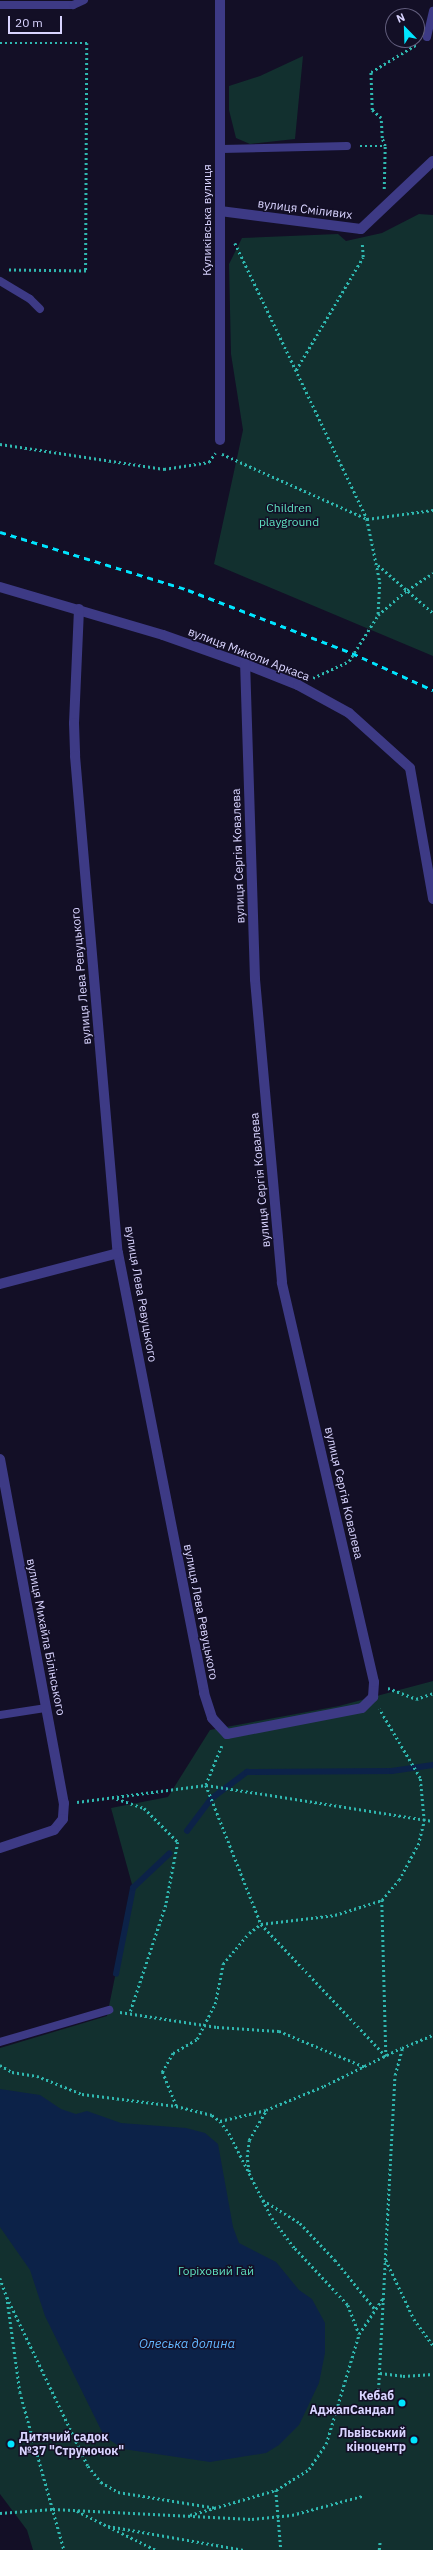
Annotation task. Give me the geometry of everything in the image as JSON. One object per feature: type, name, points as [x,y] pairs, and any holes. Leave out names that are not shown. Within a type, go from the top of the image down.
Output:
[{"type":"street","name":"Куликівська вулиця","points":[[220,0],[220,440]]},
{"type":"street","name":"вулиця Сміливих","points":[[220,212],[361,229],[384,209],[433,161]]},
{"type":"street","name":"вулиця Миколи Аркаса","points":[[0,587],[79,609],[245,664],[298,685],[348,713],[410,768],[433,898]]},
{"type":"street","name":"вулиця Лева Ревуцького","points":[[79,609],[74,723],[75,756],[118,1253],[204,1693],[212,1718],[227,1734]]},
{"type":"street","name":"вулиця Сергія Ковалева","points":[[245,664],[256,979],[282,1282],[374,1682]]},
{"type":"street","points":[[0,1284],[118,1253]]},
{"type":"street","name":"вулиця Михайла Білінського","points":[[0,1459],[64,1804],[63,1819],[54,1830],[0,1848]]},
{"type":"street","points":[[227,1734],[362,1708],[373,1697],[374,1682]]},
{"type":"lane","points":[[0,5],[73,5],[84,0]]},
{"type":"lane","points":[[427,37],[433,12]]},
{"type":"lane","points":[[221,149],[347,146]]},
{"type":"lane","points":[[0,281],[30,299],[40,309]]},
{"type":"lane","points":[[0,1715],[46,1708]]},
{"type":"lane","points":[[0,2042],[109,2010]]},
{"type":"path","points":[[384,209],[385,146],[382,138],[381,118],[372,110],[371,72],[427,37]]},
{"type":"path","points":[[0,43],[87,43],[86,270],[8,270]]},
{"type":"path","points":[[361,146],[385,146]]},
{"type":"path","points":[[295,370],[363,257],[361,229]]},
{"type":"path","points":[[233,240],[367,519],[380,582],[378,615]]},
{"type":"path","points":[[0,444],[164,469],[209,462],[216,452],[220,440]]},
{"type":"path","points":[[216,452],[367,519],[433,510]]},
{"type":"path","points":[[377,565],[433,613]]},
{"type":"path","points":[[298,685],[349,661],[378,615],[407,590],[433,572]]},
{"type":"path","points":[[374,1682],[416,1699],[433,1693]]},
{"type":"path","points":[[176,2106],[162,2072],[173,2053],[197,2039],[215,2004],[223,1964],[249,1933],[261,1924],[335,1915],[382,1900],[399,1880],[418,1845],[424,1821],[420,1778],[373,1697]]},
{"type":"path","points":[[227,1734],[206,1786],[261,1924],[386,2056]]},
{"type":"path","points":[[64,1804],[111,1797],[212,1786],[424,1821],[433,1821]]},
{"type":"path","points":[[111,1797],[144,1808],[178,1842],[166,1905],[130,2013]]},
{"type":"path","points":[[382,1900],[386,2056]]},
{"type":"path","points":[[109,2010],[204,2025],[279,2032],[365,2067]]},
{"type":"path","points":[[220,2121],[266,2110],[365,2067],[402,2048],[433,2035]]},
{"type":"path","points":[[378,2395],[394,2075],[402,2048]]},
{"type":"path","points":[[0,2065],[12,2072],[37,2076],[82,2094],[176,2106],[212,2115],[220,2121],[229,2133],[262,2200],[295,2248],[348,2304],[360,2334]]},
{"type":"path","points":[[249,2175],[247,2157],[249,2140],[266,2110]]},
{"type":"path","points":[[262,2200],[300,2223],[335,2260],[375,2309]]},
{"type":"path","points":[[385,2258],[414,2319],[433,2345]]},
{"type":"path","points":[[0,2278],[6,2297],[88,2466],[101,2482],[118,2492],[217,2508]]},
{"type":"path","points":[[6,2297],[20,2392],[64,2550]]},
{"type":"path","points":[[188,2516],[276,2490],[309,2469],[326,2444],[360,2334],[375,2309],[384,2298]]},
{"type":"path","points":[[380,2373],[403,2376],[433,2374]]},
{"type":"path","points":[[276,2490],[281,2550]]},
{"type":"path","points":[[0,2513],[75,2509],[252,2519],[278,2517],[362,2496]]},
{"type":"path","points":[[75,2509],[156,2550]]},
{"type":"path","points":[[108,2526],[244,2550]]},
{"type":"path","points":[[379,2550],[380,2540]]},
{"type":"green space","points":[[303,56],[295,139],[250,144],[236,138],[229,110],[229,86],[260,76]]},
{"type":"green space","name":"Children playground","points":[[419,214],[433,215],[433,656],[214,564],[243,430],[231,354],[229,264],[242,238],[338,234],[346,241],[382,233]]},
{"type":"green space","name":"Горіховий Гай","points":[[433,1681],[433,2550],[33,2550],[27,2530],[0,2494],[0,2048],[107,2016],[133,1888],[111,1808],[168,1797],[210,1730],[339,1706]]},
{"type":"water","name":"Олеська долина","points":[[0,2089],[40,2095],[61,2109],[76,2114],[87,2111],[121,2123],[186,2128],[205,2133],[218,2144],[233,2227],[239,2243],[276,2262],[299,2290],[312,2299],[325,2323],[325,2353],[319,2383],[299,2425],[279,2445],[266,2453],[210,2462],[123,2449],[104,2436],[45,2316],[30,2270],[0,2227]]},
{"type":"waterway","points":[[187,1831],[211,1799],[247,1772],[392,1771],[433,1765]]},
{"type":"waterway","points":[[116,1974],[133,1888],[169,1854]]},
{"type":"railway","points":[[0,532],[188,590],[352,653],[433,690]]},
{"type":"place","name":"Кебаб АджапСандал","points":[[402,2403]]},
{"type":"place","name":"Львівський кіноцентр","points":[[414,2440]]},
{"type":"place","name":"Дитячий садок №37 \"Струмочок\"","points":[[11,2444]]}]
